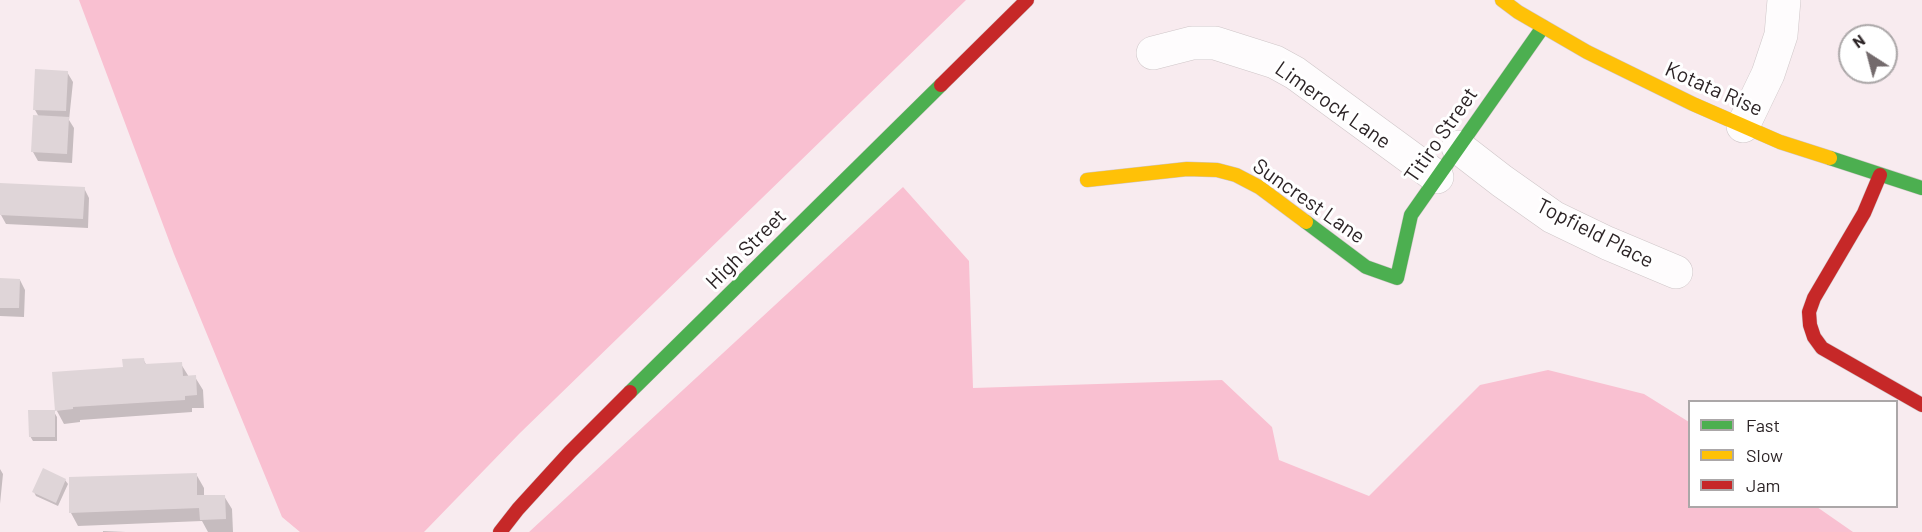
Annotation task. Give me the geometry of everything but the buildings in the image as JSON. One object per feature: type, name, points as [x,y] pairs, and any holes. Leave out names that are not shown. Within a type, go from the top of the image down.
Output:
[{"type":"street","name":"High Street","points":[[500,532],[570,452],[1027,0]]},
{"type":"street","name":"Kotata Rise","points":[[1502,0],[1587,52],[1693,104],[1780,142],[1922,188]]},
{"type":"street","points":[[1743,126],[1768,74],[1781,35],[1784,0]]},
{"type":"street","name":"Titiro Street","points":[[1397,278],[1411,215],[1543,27]]},
{"type":"street","name":"Limerock Lane","points":[[1153,53],[1192,43],[1215,43],[1275,62],[1295,73],[1437,177]]},
{"type":"street","name":"Topfield Place","points":[[1458,147],[1554,217],[1607,243],[1676,272]]},
{"type":"street","name":"Suncrest Lane","points":[[1087,180],[1187,169],[1217,170],[1236,175],[1259,187],[1366,267],[1397,278]]},
{"type":"street","points":[[1880,175],[1864,213],[1814,298],[1809,312],[1810,325],[1814,337],[1822,348],[1922,405]]},
{"type":"shaded area","points":[[79,0],[966,0],[520,433],[424,532],[300,532],[282,517],[174,254]]},
{"type":"shaded area","points":[[903,187],[969,261],[973,388],[1222,380],[1272,427],[1279,460],[1369,496],[1480,385],[1548,370],[1644,394],[1688,421],[1688,508],[1818,508],[1853,532],[529,532]]},
{"type":"traffic: fast","points":[[1306,222],[1366,267],[1397,278],[1411,215],[1543,27]]},
{"type":"traffic: fast","points":[[630,392],[941,85]]},
{"type":"traffic: fast","points":[[1830,158],[1922,188]]},
{"type":"traffic: slow","points":[[1502,0],[1518,12],[1587,52],[1693,104],[1780,142],[1830,158]]},
{"type":"traffic: slow","points":[[1087,180],[1187,169],[1217,170],[1236,175],[1259,187],[1306,222]]},
{"type":"traffic: jam","points":[[941,85],[1027,0]]},
{"type":"traffic: jam","points":[[1880,175],[1864,213],[1814,298],[1809,312],[1810,325],[1814,337],[1822,348],[1922,405]]},
{"type":"traffic: jam","points":[[500,532],[570,452],[630,392]]}]
